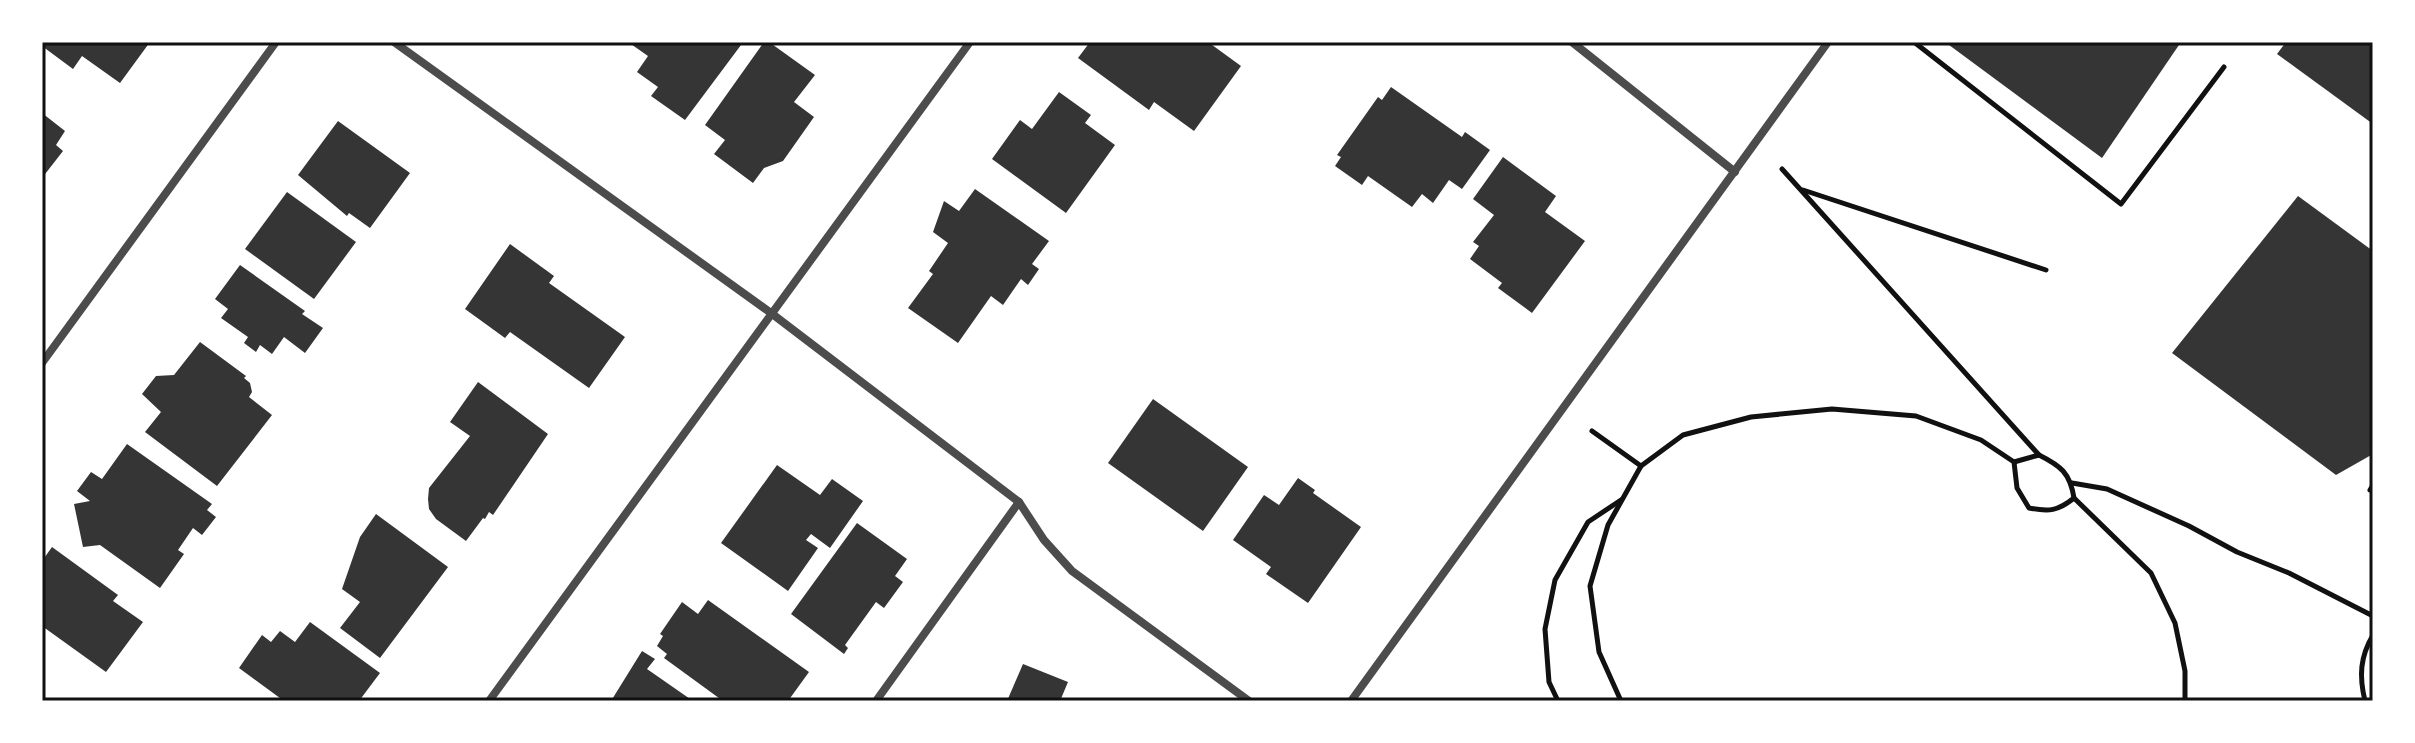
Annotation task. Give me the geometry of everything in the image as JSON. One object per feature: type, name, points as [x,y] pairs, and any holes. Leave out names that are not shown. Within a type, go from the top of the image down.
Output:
[{"type":"street","points":[[42,363],[276,42]]},
{"type":"street","points":[[394,42],[771,313],[1019,502],[1044,540],[1072,571],[1249,701]]},
{"type":"street","points":[[489,701],[970,42]]},
{"type":"street","points":[[1572,42],[1735,172]]},
{"type":"street","points":[[1351,701],[1828,42]]},
{"type":"street","points":[[876,701],[1019,502]]},
{"type":"path","points":[[1914,42],[2121,204],[2224,67]]},
{"type":"path","points":[[1782,169],[2039,455],[2059,465],[2072,483],[2074,498],[2151,573],[2175,623],[2185,671],[2185,701]]},
{"type":"path","points":[[1802,189],[2046,270]]},
{"type":"path","points":[[1621,701],[1599,652],[1590,586],[1608,525],[1641,466],[1683,435],[1751,417],[1832,409],[1916,416],[1981,440],[2014,462],[2039,455]]},
{"type":"path","points":[[1592,431],[1641,466]]},
{"type":"path","points":[[2014,462],[2017,488],[2029,508],[2048,512],[2061,508],[2074,498]]},
{"type":"path","points":[[2072,483],[2107,489],[2189,526],[2237,552],[2289,573],[2373,616]]},
{"type":"path","points":[[1558,701],[1549,682],[1545,629],[1555,580],[1588,522],[1623,499]]},
{"type":"path","points":[[2365,701],[2359,677],[2366,646],[2373,635]]},
{"type":"building","points":[[42,42],[150,42],[120,83],[82,56],[73,69],[42,46]]},
{"type":"building","points":[[628,42],[737,42],[741,45],[685,120],[651,96],[658,87],[637,72],[648,56]]},
{"type":"building","points":[[764,42],[769,42],[815,75],[794,102],[814,117],[783,161],[764,168],[753,183],[714,154],[725,140],[705,125]]},
{"type":"building","points":[[1090,42],[1208,42],[1241,66],[1194,131],[1154,102],[1149,110],[1078,58]]},
{"type":"building","points":[[1945,42],[2181,42],[2102,158]]},
{"type":"building","points":[[2286,42],[2373,42],[2373,124],[2277,54]]},
{"type":"building","points":[[1391,87],[1462,137],[1465,132],[1490,150],[1462,189],[1449,180],[1433,203],[1422,194],[1412,207],[1368,176],[1362,185],[1335,166],[1341,157],[1337,155],[1378,97],[1382,100]]},
{"type":"building","points":[[1059,92],[1091,115],[1085,123],[1115,145],[1066,213],[992,159],[1020,120],[1032,129]]},
{"type":"building","points":[[42,113],[65,131],[56,145],[63,151],[42,178]]},
{"type":"building","points":[[338,121],[410,173],[370,228],[349,213],[347,216],[298,175]]},
{"type":"building","points":[[1503,157],[1556,196],[1545,212],[1585,241],[1532,313],[1498,288],[1502,283],[1470,259],[1479,246],[1473,242],[1494,215],[1473,199]]},
{"type":"building","points":[[975,189],[1049,241],[1032,264],[1039,269],[1028,285],[1021,279],[1003,305],[991,296],[958,343],[908,308],[933,274],[929,271],[948,243],[933,232],[944,201],[959,211]]},
{"type":"building","points":[[287,192],[356,242],[314,299],[245,249]]},
{"type":"building","points":[[2298,196],[2373,251],[2373,454],[2336,475],[2172,353]]},
{"type":"building","points":[[510,244],[554,276],[549,283],[625,337],[589,388],[510,332],[505,338],[465,309]]},
{"type":"building","points":[[240,265],[305,311],[302,314],[323,328],[305,353],[284,337],[272,354],[260,345],[256,352],[244,343],[248,337],[221,318],[228,309],[215,299]]},
{"type":"building","points":[[200,342],[246,376],[244,378],[250,383],[252,392],[249,397],[272,415],[217,486],[145,432],[161,412],[142,394],[156,376],[174,375]]},
{"type":"building","points":[[478,382],[548,434],[493,515],[489,512],[466,541],[436,519],[429,509],[428,499],[429,488],[470,436],[450,422]]},
{"type":"building","points":[[1153,399],[1248,467],[1203,531],[1108,463]]},
{"type":"building","points":[[127,444],[212,504],[207,510],[216,517],[202,535],[193,528],[178,550],[184,554],[160,588],[100,545],[83,547],[74,504],[90,501],[77,491],[91,472],[102,479]]},
{"type":"building","points":[[777,465],[820,495],[832,479],[863,501],[830,548],[811,534],[806,540],[818,548],[788,591],[721,543]]},
{"type":"building","points":[[1298,478],[1315,490],[1313,493],[1361,527],[1308,603],[1266,574],[1271,567],[1233,540],[1264,495],[1279,505]]},
{"type":"building","points":[[376,514],[448,567],[380,658],[340,628],[360,602],[342,589],[360,537]]},
{"type":"building","points":[[857,523],[907,559],[895,576],[903,582],[884,608],[876,602],[845,645],[848,648],[844,654],[791,614]]},
{"type":"building","points":[[52,547],[118,595],[113,601],[143,622],[106,672],[42,626],[42,561]]},
{"type":"building","points":[[708,600],[809,672],[788,701],[723,701],[664,658],[667,654],[657,646],[663,636],[660,634],[682,602],[698,614]]},
{"type":"building","points":[[310,622],[380,673],[359,701],[284,701],[239,668],[262,635],[271,642],[280,631],[295,642]]},
{"type":"building","points":[[642,651],[655,659],[647,669],[693,701],[611,701]]},
{"type":"building","points":[[1023,664],[1068,682],[1060,701],[1007,701]]}]
